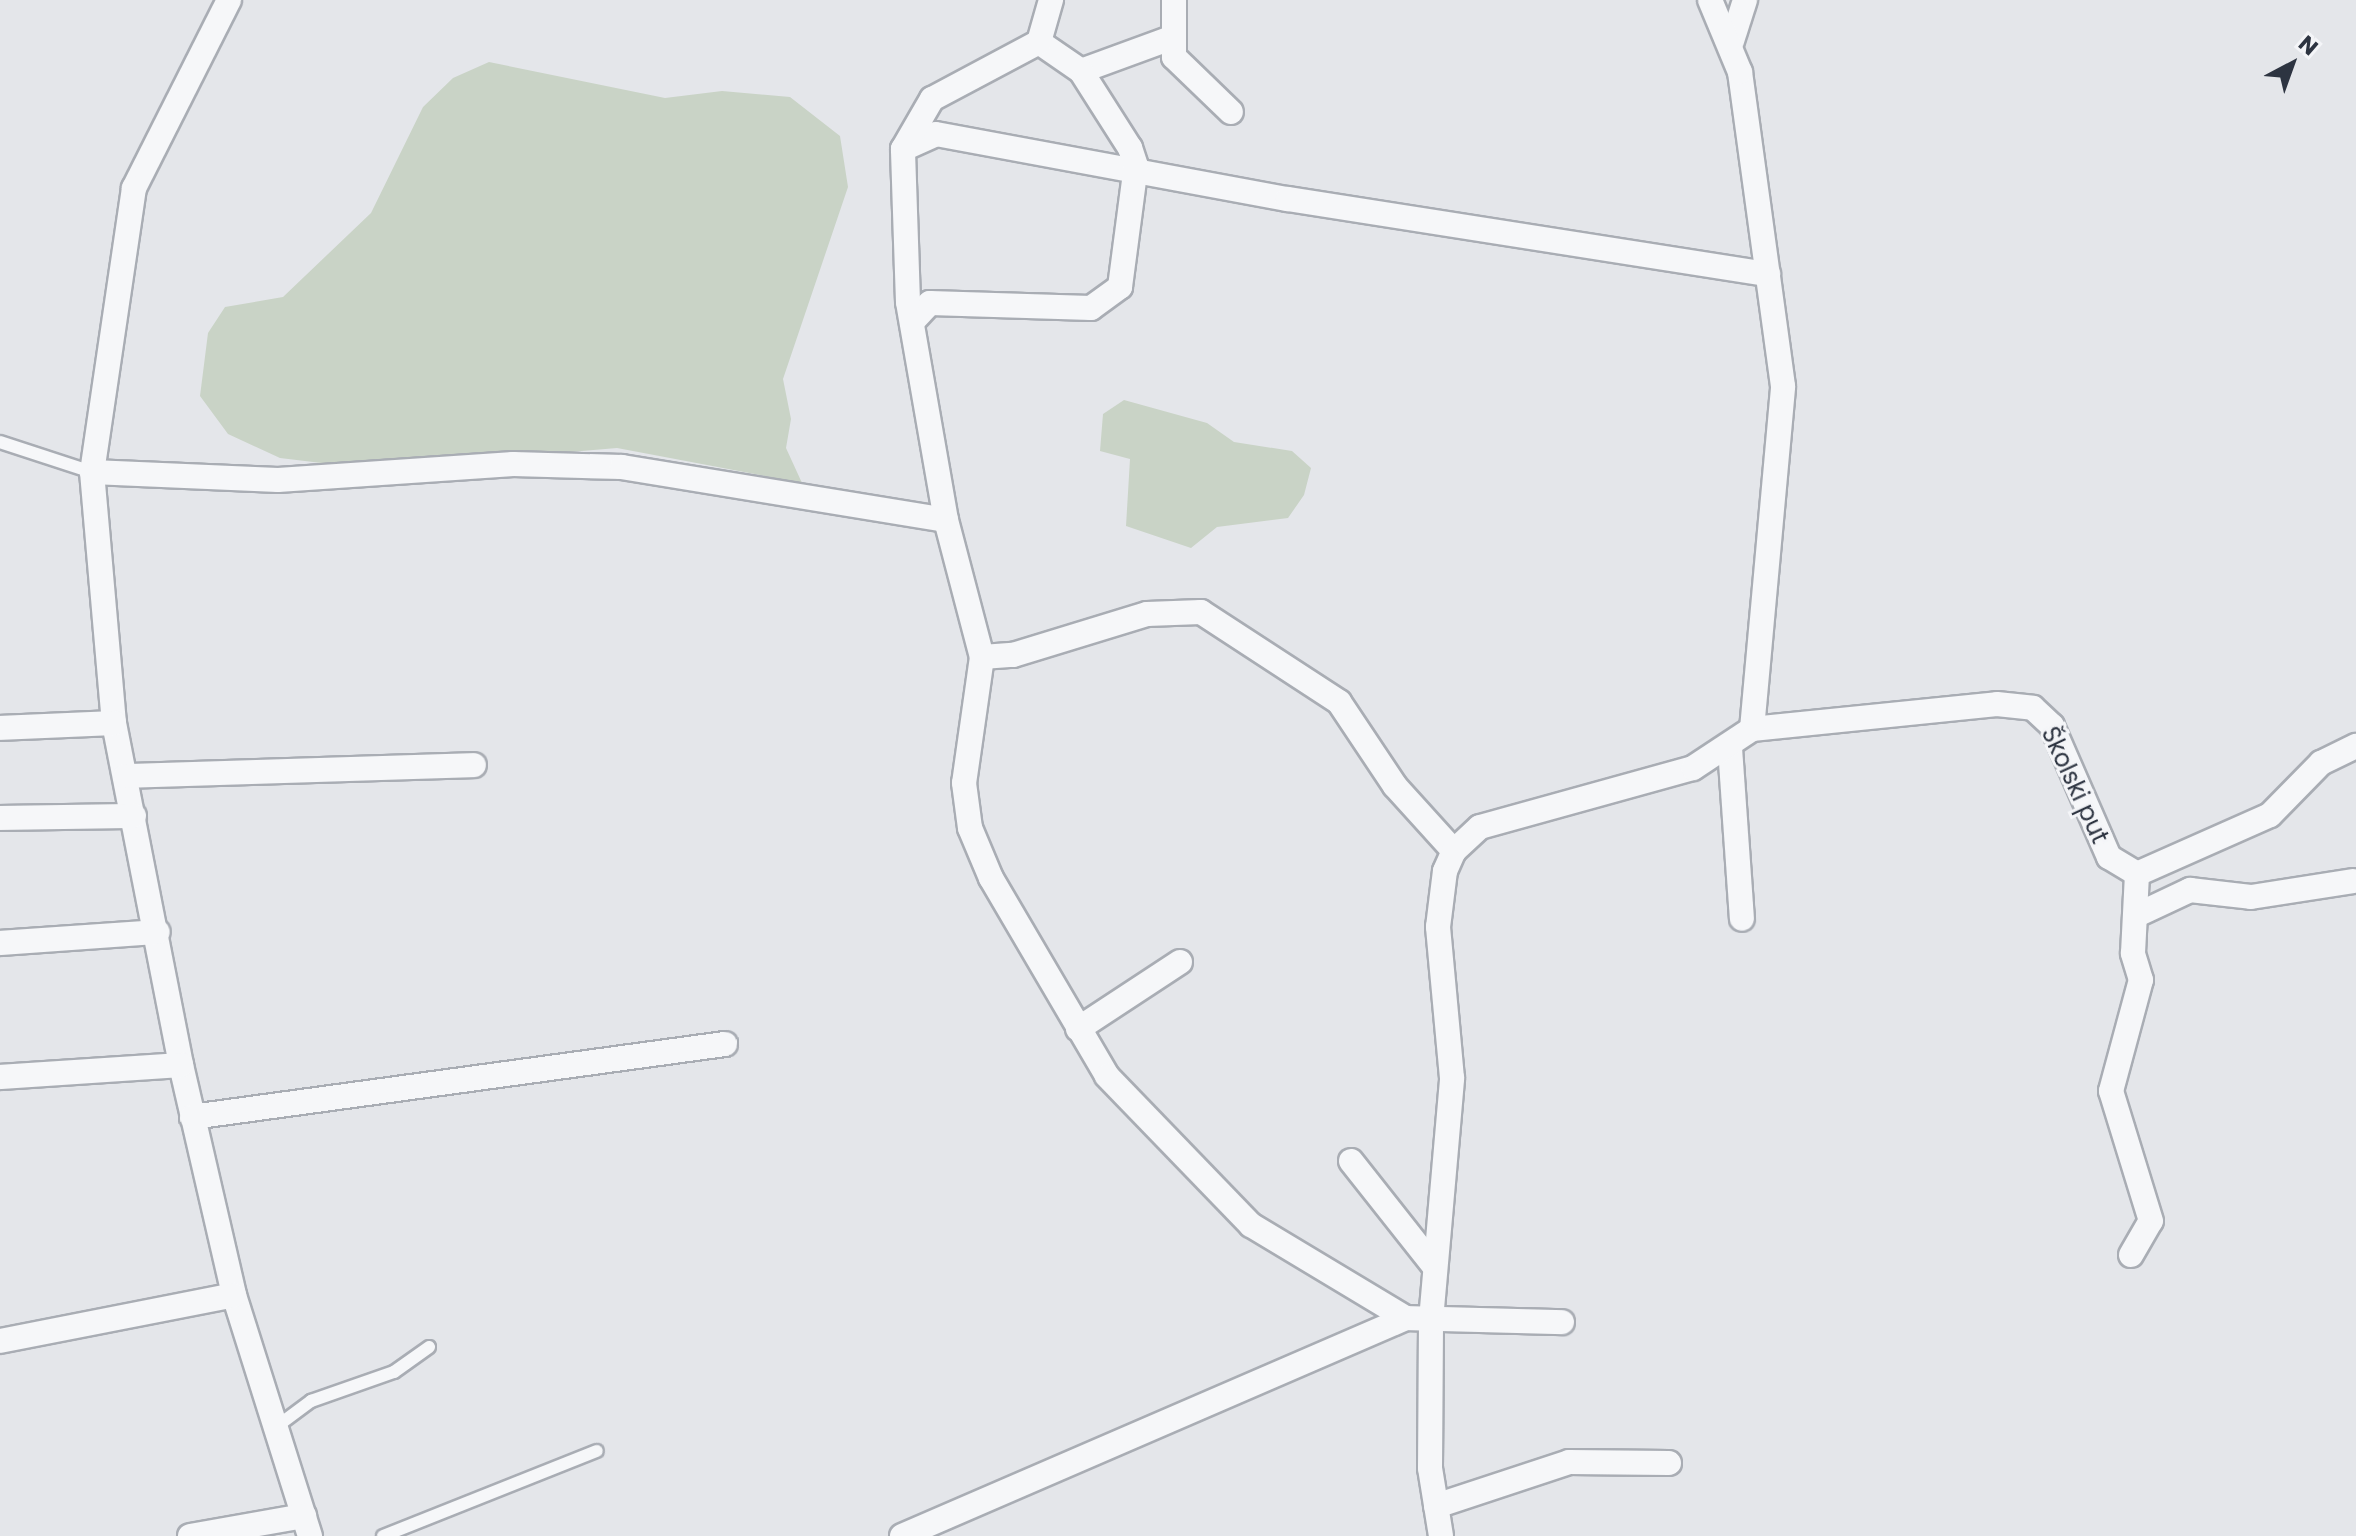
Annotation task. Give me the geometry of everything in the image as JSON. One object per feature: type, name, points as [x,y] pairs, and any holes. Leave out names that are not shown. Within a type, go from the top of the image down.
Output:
[{"type":"street","points":[[190,1536],[307,1526],[234,1295],[181,1065],[158,932],[114,723],[92,472],[134,188],[229,0]]},
{"type":"street","points":[[1051,0],[1039,42],[932,99],[903,149],[912,322],[946,520],[982,657],[964,783],[970,828],[991,878],[1107,1076],[1251,1225],[1406,1318],[1562,1322]]},
{"type":"street","points":[[1174,0],[1171,38],[1186,75],[1231,112]]},
{"type":"street","points":[[1441,1536],[1436,1506],[1431,1320],[1452,1078],[1438,927],[1454,851],[1480,827],[1509,815],[1693,768],[1730,748],[1752,729],[1783,386],[1732,41],[1710,0]]},
{"type":"street","points":[[1732,41],[1745,0]]},
{"type":"street","points":[[1081,71],[1171,38]]},
{"type":"street","points":[[912,322],[938,302],[1091,308],[1111,301],[1120,287],[1136,166],[1081,71],[1039,42]]},
{"type":"street","points":[[903,149],[936,134],[1136,166],[1288,199],[1768,274]]},
{"type":"street","points":[[92,472],[278,480],[513,464],[622,467],[946,520]]},
{"type":"street","points":[[982,657],[1013,655],[1147,614],[1201,612],[1339,702],[1395,786],[1454,851]]},
{"type":"street","name":"Školski put","points":[[1752,729],[1997,704],[2033,708],[2052,726],[2109,857],[2137,874]]},
{"type":"street","points":[[0,728],[114,723]]},
{"type":"street","points":[[2131,1255],[2151,1221],[2111,1091],[2141,980],[2133,953],[2137,874],[2270,815],[2321,763],[2356,746]]},
{"type":"street","points":[[1730,748],[1742,919]]},
{"type":"street","points":[[126,776],[474,765]]},
{"type":"street","points":[[0,818],[134,816]]},
{"type":"street","points":[[2137,915],[2190,890],[2251,897],[2353,881]]},
{"type":"street","points":[[0,943],[158,932]]},
{"type":"street","points":[[1078,1029],[1180,962]]},
{"type":"street","points":[[192,1117],[725,1044]]},
{"type":"street","points":[[0,1077],[181,1065]]},
{"type":"street","points":[[1351,1161],[1434,1266]]},
{"type":"street","points":[[0,1341],[234,1295]]},
{"type":"street","points":[[902,1536],[1406,1318]]},
{"type":"street","points":[[1436,1506],[1569,1462],[1669,1463]]},
{"type":"lane","points":[[0,442],[92,472]]},
{"type":"lane","points":[[276,1427],[311,1401],[394,1372],[429,1347]]},
{"type":"lane","points":[[383,1536],[597,1451]]},
{"type":"shaded area","points":[[489,62],[665,98],[722,91],[790,97],[840,136],[848,187],[783,379],[791,419],[786,448],[802,483],[617,448],[371,469],[280,458],[228,434],[200,396],[208,333],[225,307],[283,297],[371,213],[423,107],[453,78]]},
{"type":"shaded area","points":[[1124,400],[1207,423],[1234,442],[1292,451],[1311,468],[1304,495],[1288,518],[1217,527],[1191,548],[1126,526],[1130,459],[1100,451],[1103,414]]}]
